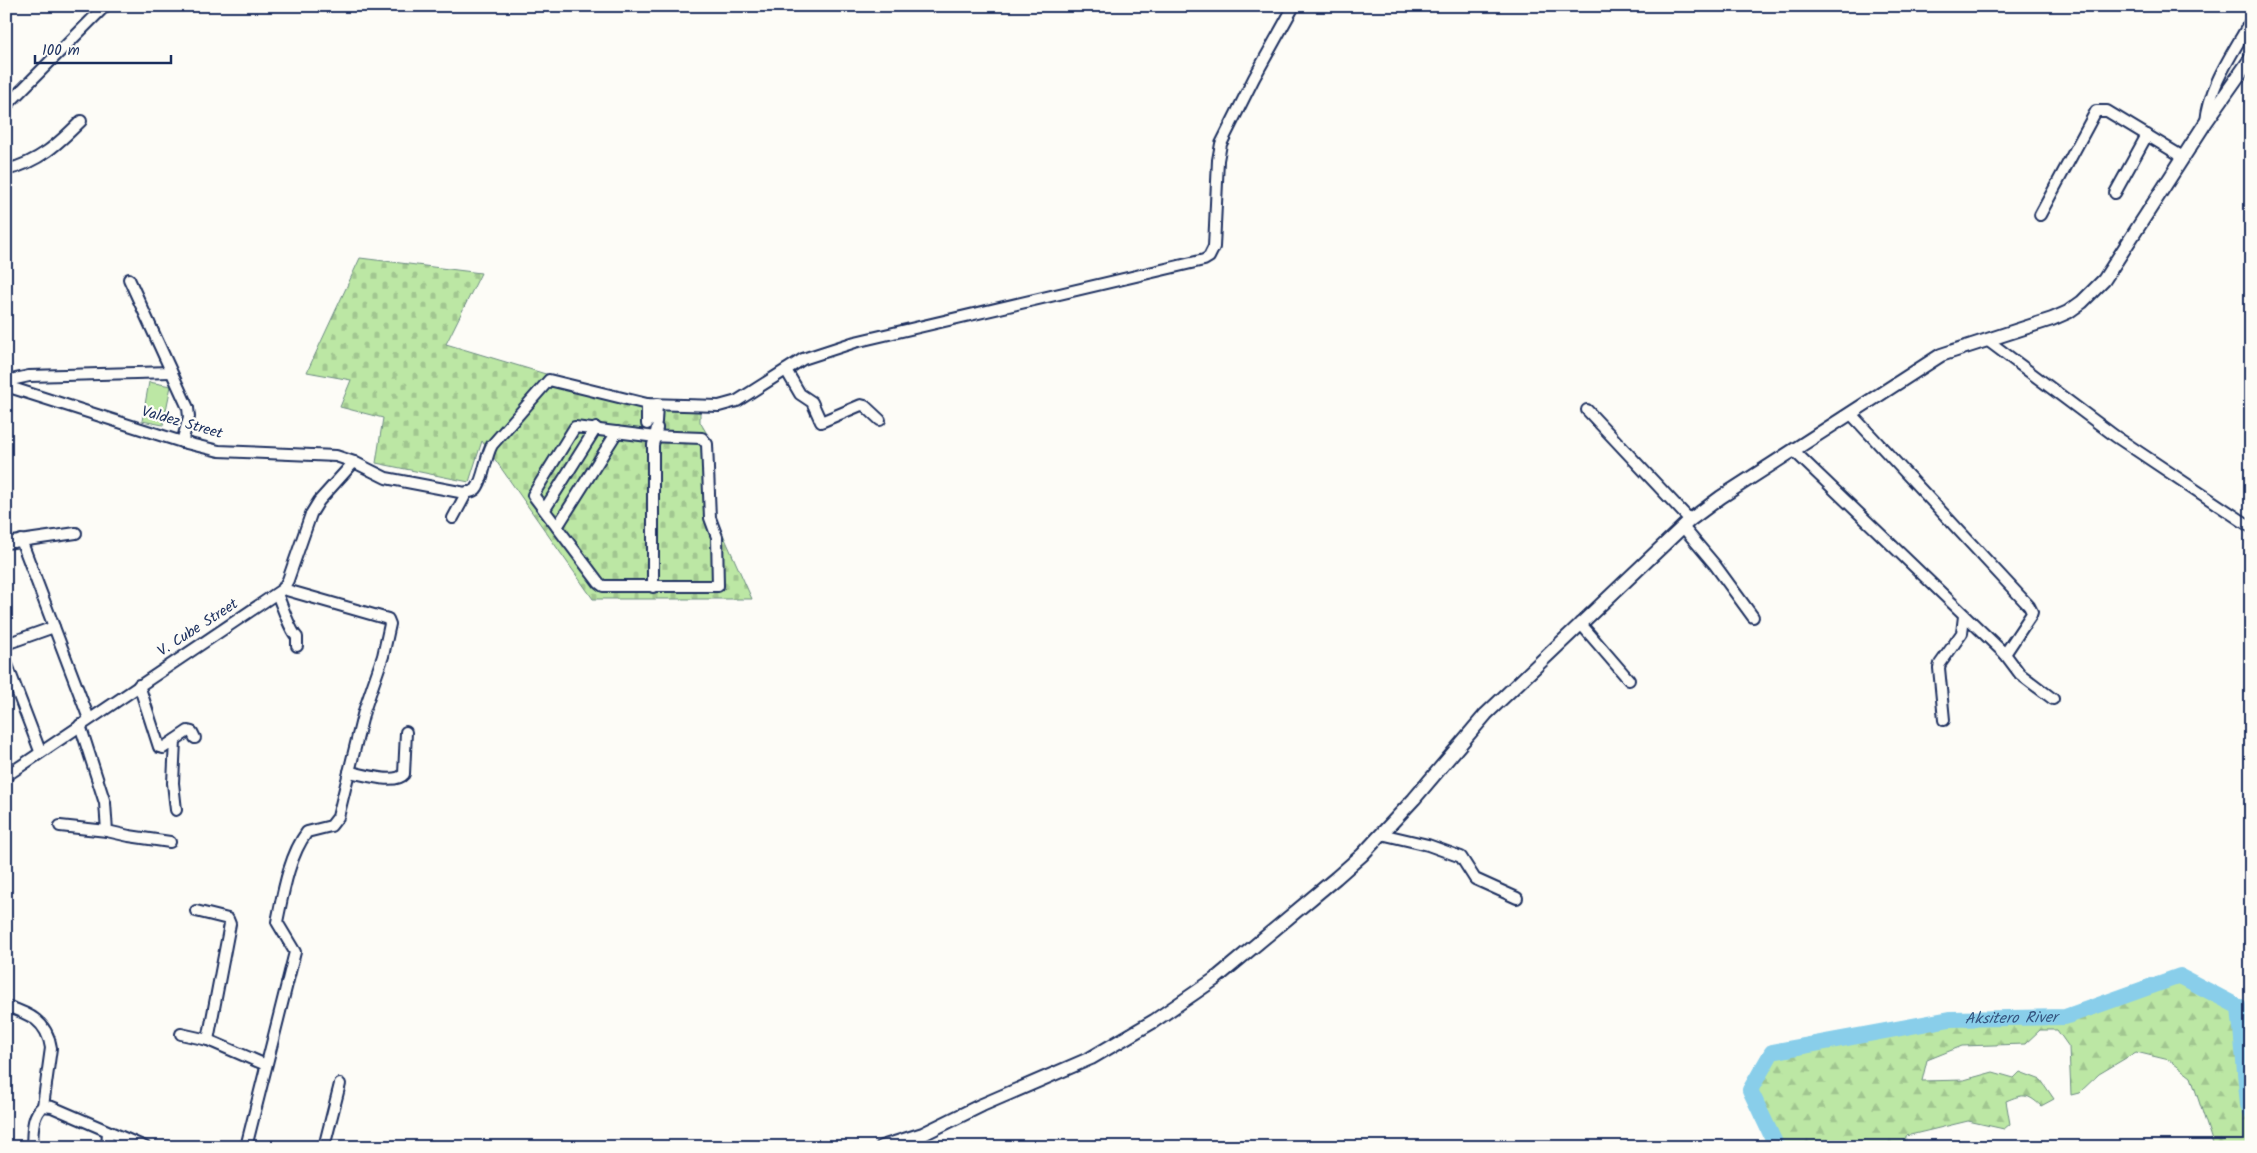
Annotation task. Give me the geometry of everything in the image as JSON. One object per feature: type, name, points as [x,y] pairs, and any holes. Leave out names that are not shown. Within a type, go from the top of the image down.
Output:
[{"type":"street","points":[[6,106],[105,6]]},
{"type":"street","points":[[454,518],[467,492],[478,488],[487,453],[492,445],[549,380],[652,404],[719,406],[737,401],[803,359],[855,342],[1198,262],[1210,257],[1215,238],[1218,160],[1221,144],[1254,78],[1294,6]]},
{"type":"street","points":[[2206,122],[2207,107],[2212,92],[2251,20]]},
{"type":"street","points":[[887,1146],[923,1134],[982,1104],[1078,1064],[1133,1035],[1185,1000],[1240,959],[1336,878],[1381,834],[1486,714],[1580,623],[1687,524],[1721,497],[1941,355],[2052,319],[2068,312],[2092,294],[2104,280],[2206,122],[2251,58]]},
{"type":"street","points":[[2040,215],[2096,111],[2107,111],[2183,158]]},
{"type":"street","points":[[6,170],[24,166],[49,152],[81,121]]},
{"type":"street","points":[[2115,193],[2147,135]]},
{"type":"street","points":[[130,280],[188,408],[189,417],[182,442]]},
{"type":"street","points":[[1987,340],[2115,436],[2251,527]]},
{"type":"street","points":[[786,370],[800,394],[812,402],[821,422],[861,406],[865,406],[880,420]]},
{"type":"street","points":[[6,381],[29,376],[171,372]]},
{"type":"street","name":"Valdez Street","points":[[6,386],[182,442],[219,451],[318,454],[354,462],[386,478],[467,492]]},
{"type":"street","points":[[652,404],[653,587]]},
{"type":"street","points":[[1587,410],[1687,524],[1753,617]]},
{"type":"street","points":[[1850,414],[2029,606],[2031,615],[2005,654]]},
{"type":"street","points":[[575,427],[617,432],[652,431],[702,438],[707,444],[710,518],[717,537],[718,584],[716,586],[653,587],[601,585],[534,497],[533,492],[575,427]]},
{"type":"street","points":[[545,509],[596,428]]},
{"type":"street","points":[[557,527],[617,432]]},
{"type":"street","points":[[1794,451],[2005,654],[2020,674],[2053,699]]},
{"type":"street","points":[[297,646],[297,637],[292,633],[280,592],[288,580],[311,514],[319,501],[354,462]]},
{"type":"street","points":[[6,542],[76,533]]},
{"type":"street","points":[[21,540],[54,627],[84,722],[106,803],[107,831]]},
{"type":"street","points":[[246,1147],[263,1087],[266,1065],[295,952],[277,922],[288,878],[296,854],[307,832],[327,828],[338,817],[364,711],[383,656],[389,621],[366,612],[280,592]]},
{"type":"street","name":"V. Cube Street","points":[[6,776],[40,751],[280,592]]},
{"type":"street","points":[[1944,720],[1939,668],[1962,633],[1964,616]]},
{"type":"street","points":[[1580,623],[1629,680]]},
{"type":"street","points":[[6,644],[54,627]]},
{"type":"street","points":[[6,662],[40,751]]},
{"type":"street","points":[[139,685],[159,747],[163,748],[188,731],[192,732],[194,738]]},
{"type":"street","points":[[350,772],[394,780],[402,777],[404,774],[406,732]]},
{"type":"street","points":[[174,740],[173,782],[176,810]]},
{"type":"street","points":[[60,826],[107,831],[170,842]]},
{"type":"street","points":[[1381,834],[1420,842],[1461,858],[1474,879],[1517,898]]},
{"type":"street","points":[[196,911],[228,919],[230,924],[208,1040]]},
{"type":"street","points":[[6,1006],[39,1020],[48,1033],[51,1048],[43,1106],[38,1111],[34,1120],[32,1147]]},
{"type":"street","points":[[181,1034],[208,1040],[266,1065]]},
{"type":"street","points":[[324,1147],[340,1084]]},
{"type":"street","points":[[43,1106],[52,1107],[145,1147]]},
{"type":"street","points":[[108,1132],[108,1147]]},
{"type":"green space","points":[[360,258],[481,273],[446,344],[549,375],[640,397],[683,400],[681,411],[700,412],[700,422],[713,444],[714,514],[752,599],[593,599],[482,441],[469,482],[376,463],[383,418],[340,407],[351,380],[307,372]]},
{"type":"green space","points":[[149,382],[171,386],[163,425],[142,421]]},
{"type":"green space","points":[[2180,976],[2239,1007],[2251,1111],[2251,1147],[2214,1147],[2191,1077],[2169,1060],[2136,1052],[2099,1074],[2079,1093],[2071,1095],[2069,1047],[2057,1030],[2040,1030],[2025,1044],[1962,1046],[1927,1060],[1922,1081],[1964,1080],[1993,1072],[2014,1078],[2020,1072],[2041,1080],[2054,1099],[2041,1106],[2025,1096],[2006,1101],[2010,1124],[2004,1129],[1968,1121],[1906,1136],[1905,1147],[1774,1147],[1750,1090],[1772,1052],[1950,1019],[2065,1017]]},
{"type":"waterway","name":"Aksitero River","points":[[1777,1147],[1750,1090],[1772,1052],[1950,1019],[2065,1017],[2180,976],[2239,1007],[2248,1105],[2251,1111]]}]
